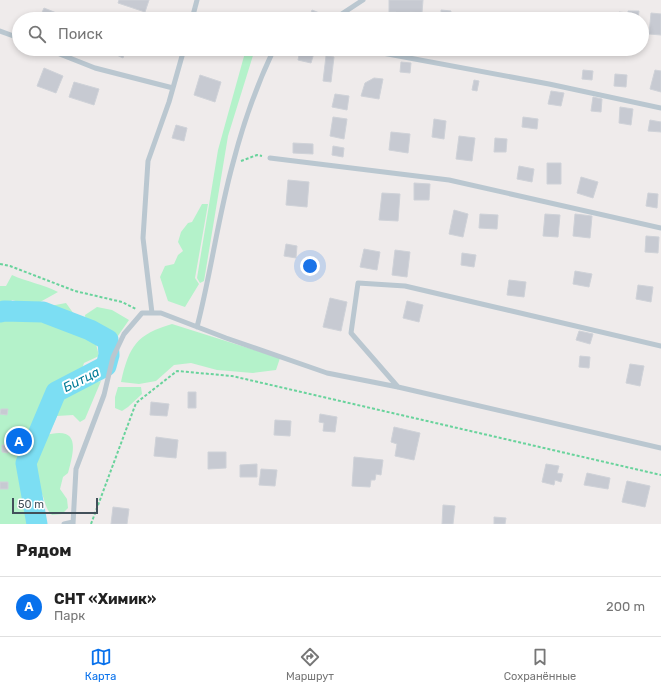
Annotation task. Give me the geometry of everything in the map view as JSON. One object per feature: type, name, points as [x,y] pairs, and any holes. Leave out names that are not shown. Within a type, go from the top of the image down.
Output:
[{"type":"lane","points":[[194,12],[197,0]]},
{"type":"lane","points":[[345,12],[364,0]]},
{"type":"lane","points":[[0,30],[12,35]]},
{"type":"lane","points":[[65,56],[95,68],[173,88]]},
{"type":"lane","points":[[152,313],[143,238],[148,161],[173,88],[182,56]]},
{"type":"lane","points":[[197,327],[206,293],[232,163],[257,85],[271,56]]},
{"type":"lane","points":[[399,56],[549,84],[661,108]]},
{"type":"lane","points":[[270,158],[449,180],[661,228]]},
{"type":"lane","points":[[398,387],[351,333],[358,283],[405,286],[661,346]]},
{"type":"lane","points":[[64,524],[73,523],[76,469],[104,395],[113,357],[124,334],[142,313],[161,313],[327,373],[398,387],[661,448]]},
{"type":"path","points":[[232,163],[257,156],[270,158]]},
{"type":"path","points":[[0,264],[10,266],[75,291],[122,302],[142,313]]},
{"type":"path","points":[[91,524],[136,403],[177,371],[232,376],[661,475]]},
{"type":"green space","points":[[244,56],[253,56],[228,136],[204,281],[200,283],[197,278],[218,150]]},
{"type":"green space","points":[[202,204],[208,204],[195,278],[199,284],[185,307],[168,301],[160,277],[165,266],[174,264],[178,255],[183,251],[178,242],[181,232],[188,223],[192,222]]},
{"type":"green space","points":[[12,275],[58,292],[33,306],[12,300],[8,307],[0,306],[0,286],[6,286]]},
{"type":"green space","points":[[66,303],[79,321],[77,330],[95,340],[99,356],[84,363],[80,375],[65,381],[71,389],[101,381],[85,419],[80,422],[73,415],[57,416],[53,425],[39,426],[39,443],[43,436],[55,433],[64,433],[69,436],[72,441],[72,455],[68,473],[63,477],[60,489],[67,499],[68,508],[62,514],[52,515],[49,512],[40,491],[44,524],[0,524],[0,317],[13,313]]},
{"type":"green space","points":[[97,307],[112,310],[129,320],[113,343],[104,348],[95,329],[86,323],[85,315]]},
{"type":"green space","points":[[172,324],[280,358],[276,370],[253,373],[217,370],[191,363],[174,365],[156,381],[139,384],[121,382],[127,359],[136,343],[150,332]]},
{"type":"green space","points":[[118,387],[141,387],[142,394],[122,411],[115,408],[115,397]]},
{"type":"building","points":[[119,0],[149,0],[145,12],[118,3]]},
{"type":"building","points":[[389,0],[423,0],[422,12],[389,12]]},
{"type":"building","points":[[44,8],[54,12],[42,12]]},
{"type":"building","points":[[441,10],[451,11],[451,12],[441,12]]},
{"type":"building","points":[[628,11],[639,11],[639,12]]},
{"type":"building","points":[[651,13],[661,14],[661,35],[649,34]]},
{"type":"building","points":[[299,56],[313,56],[311,63],[298,60]]},
{"type":"building","points":[[326,56],[334,57],[331,82],[323,81]]},
{"type":"building","points":[[401,62],[411,63],[410,73],[400,72]]},
{"type":"building","points":[[44,68],[63,76],[56,93],[37,86]]},
{"type":"building","points":[[583,70],[593,71],[592,80],[582,79]]},
{"type":"building","points":[[655,70],[661,71],[661,92],[650,89]]},
{"type":"building","points":[[615,74],[627,75],[626,87],[614,86]]},
{"type":"building","points":[[200,75],[221,82],[215,102],[194,95]]},
{"type":"building","points":[[374,78],[383,79],[379,99],[361,96],[365,83]]},
{"type":"building","points":[[474,80],[479,81],[477,91],[472,90]]},
{"type":"building","points":[[74,82],[99,89],[94,105],[69,97]]},
{"type":"building","points":[[551,91],[564,93],[561,106],[548,104]]},
{"type":"building","points":[[335,94],[349,96],[347,110],[332,107]]},
{"type":"building","points":[[593,97],[602,99],[601,112],[591,111]]},
{"type":"building","points":[[620,107],[633,109],[631,125],[619,123]]},
{"type":"building","points":[[333,117],[347,119],[344,139],[330,136]]},
{"type":"building","points":[[523,117],[538,119],[537,129],[522,127]]},
{"type":"building","points":[[434,119],[446,121],[444,139],[432,137]]},
{"type":"building","points":[[650,120],[661,122],[661,132],[648,131]]},
{"type":"building","points":[[176,125],[187,128],[184,141],[172,138]]},
{"type":"building","points":[[391,132],[410,134],[408,153],[389,150]]},
{"type":"building","points":[[459,136],[475,138],[472,161],[456,159]]},
{"type":"building","points":[[495,138],[507,139],[506,152],[494,152]]},
{"type":"building","points":[[293,143],[313,144],[313,154],[293,153]]},
{"type":"building","points":[[333,146],[344,148],[343,157],[332,155]]},
{"type":"building","points":[[547,163],[561,163],[561,184],[547,184]]},
{"type":"building","points":[[519,166],[534,169],[532,182],[517,179]]},
{"type":"building","points":[[581,177],[598,182],[593,198],[577,193]]},
{"type":"building","points":[[288,180],[309,182],[307,207],[286,205]]},
{"type":"building","points":[[414,183],[430,184],[429,200],[414,200]]},
{"type":"building","points":[[382,193],[400,194],[398,221],[379,220]]},
{"type":"building","points":[[648,193],[658,194],[657,208],[646,206]]},
{"type":"building","points":[[454,210],[468,214],[463,237],[449,234]]},
{"type":"building","points":[[480,214],[498,215],[497,229],[479,228]]},
{"type":"building","points":[[545,214],[560,215],[558,237],[543,236]]},
{"type":"building","points":[[575,214],[592,216],[590,238],[573,236]]},
{"type":"building","points":[[646,236],[659,237],[658,253],[645,252]]},
{"type":"building","points":[[286,244],[297,246],[296,258],[284,256]]},
{"type":"building","points":[[364,249],[380,252],[377,270],[360,267]]},
{"type":"building","points":[[395,250],[410,252],[407,277],[392,275]]},
{"type":"building","points":[[462,253],[476,255],[474,267],[461,265]]},
{"type":"building","points":[[575,271],[592,274],[589,287],[573,284]]},
{"type":"building","points":[[509,280],[526,282],[524,297],[507,295]]},
{"type":"building","points":[[638,285],[653,287],[651,302],[636,299]]},
{"type":"building","points":[[330,298],[347,302],[341,331],[323,327]]},
{"type":"building","points":[[407,301],[423,305],[419,322],[403,318]]},
{"type":"building","points":[[579,331],[593,334],[590,344],[576,340]]},
{"type":"building","points":[[580,356],[590,357],[589,368],[579,367]]},
{"type":"building","points":[[630,364],[644,366],[640,386],[626,383]]},
{"type":"building","points":[[188,392],[196,392],[196,408],[188,408]]},
{"type":"building","points":[[151,402],[169,404],[167,416],[150,415]]},
{"type":"building","points":[[1,409],[8,409],[7,415],[0,414]]},
{"type":"building","points":[[320,414],[337,417],[335,432],[323,431],[324,423],[319,422]]},
{"type":"building","points":[[275,420],[291,421],[290,436],[274,435]]},
{"type":"building","points":[[394,427],[420,433],[414,460],[395,456],[397,444],[391,442]]},
{"type":"building","points":[[156,437],[178,440],[176,458],[154,456]]},
{"type":"building","points":[[2,445],[8,446],[8,453],[2,452]]},
{"type":"building","points":[[208,452],[226,452],[226,468],[208,469]]},
{"type":"building","points":[[354,457],[383,460],[381,475],[376,474],[375,480],[371,480],[370,487],[352,486]]},
{"type":"building","points":[[257,464],[257,477],[240,477],[240,465]]},
{"type":"building","points":[[546,464],[559,466],[557,473],[563,474],[561,482],[555,480],[554,485],[542,482]]},
{"type":"building","points":[[261,469],[277,470],[275,486],[259,485]]},
{"type":"building","points":[[587,473],[610,478],[608,489],[584,485]]},
{"type":"building","points":[[627,481],[650,486],[645,507],[622,502]]},
{"type":"building","points":[[0,482],[8,482],[8,489],[0,489]]},
{"type":"building","points":[[443,505],[455,506],[453,524],[442,524]]},
{"type":"building","points":[[113,507],[129,509],[127,524],[111,524]]},
{"type":"building","points":[[494,517],[506,518],[505,524],[494,524]]},
{"type":"waterway","name":"Битца","points":[[0,312],[43,312],[90,330],[108,340],[109,355],[106,366],[56,392],[26,463],[37,524]]},
{"type":"place","name":"СНТ «Химик»","points":[[19,441]]}]
